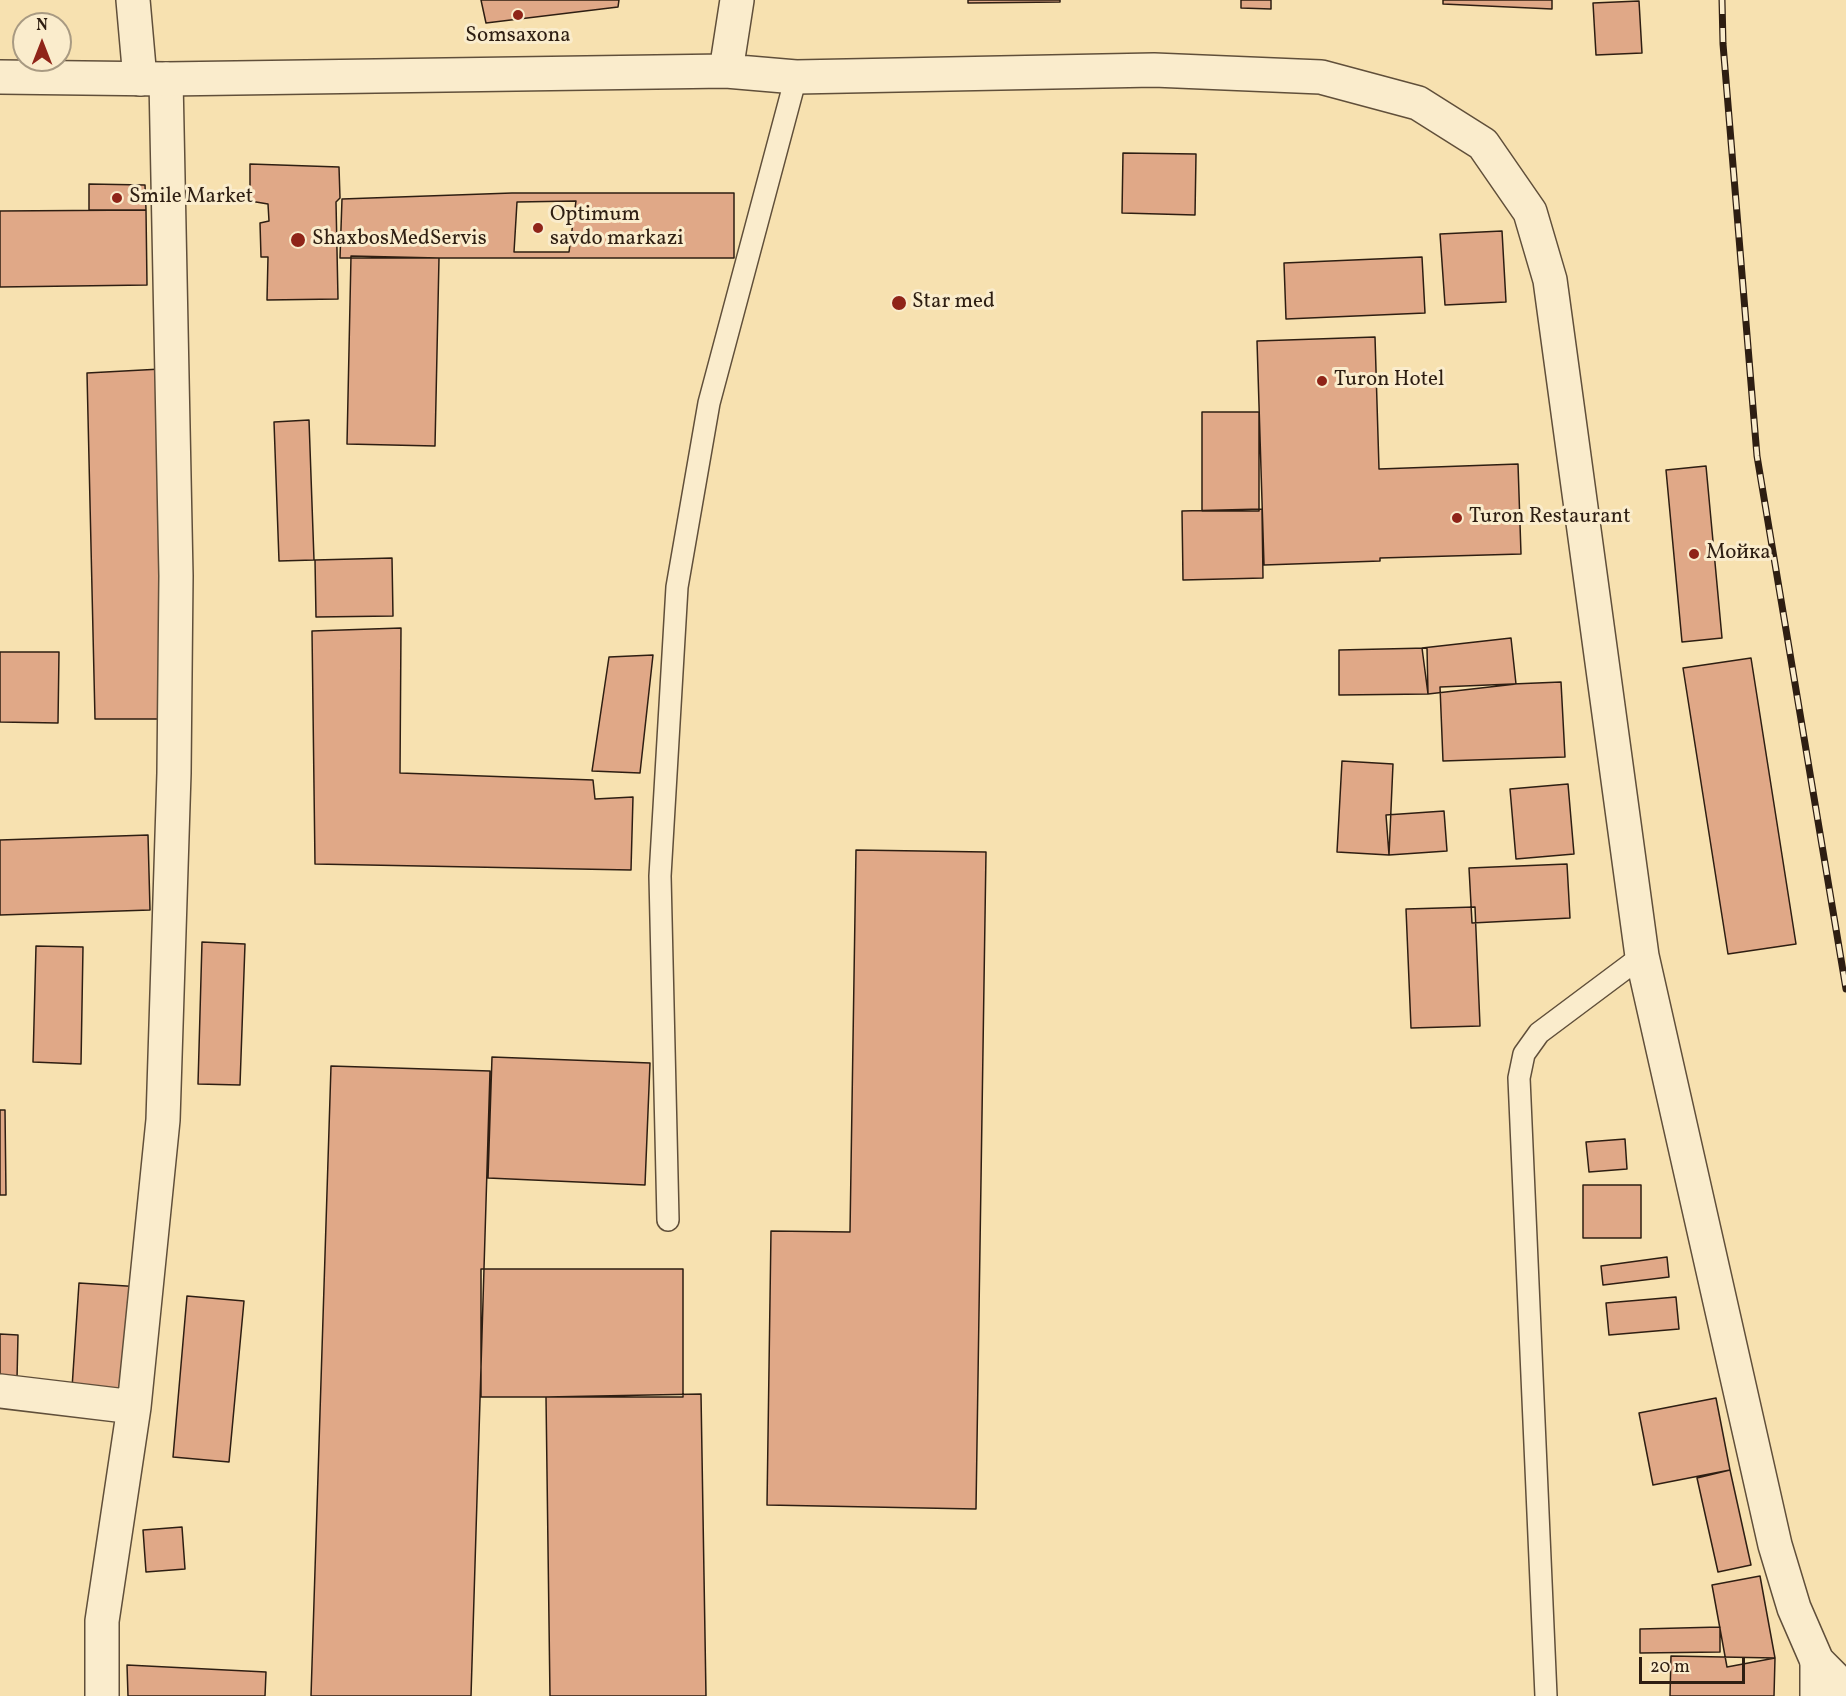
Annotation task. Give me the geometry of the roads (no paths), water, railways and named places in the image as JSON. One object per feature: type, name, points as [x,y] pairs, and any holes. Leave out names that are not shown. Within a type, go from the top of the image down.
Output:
[{"type":"street","points":[[102,1696],[102,1621],[134,1407],[163,1120],[174,773],[176,576],[153,79],[133,0]]},
{"type":"street","points":[[726,71],[737,0]]},
{"type":"street","points":[[0,77],[153,79],[726,71],[796,78],[1154,70],[1321,77],[1418,103],[1483,144],[1530,212],[1550,280],[1641,956],[1775,1545],[1794,1608],[1817,1661],[1846,1690]]},
{"type":"street","points":[[0,1391],[134,1407]]},
{"type":"street","points":[[1817,1661],[1817,1696]]},
{"type":"lane","points":[[668,1220],[660,876],[678,587],[709,403],[796,78]]},
{"type":"lane","points":[[1546,1696],[1519,1078],[1524,1054],[1539,1033],[1641,956]]},
{"type":"railway","points":[[1722,0],[1723,44],[1757,456],[1846,989]]},
{"type":"place","name":"Somsaxona","points":[[518,15]]},
{"type":"place","name":"Smile Market","points":[[117,198]]},
{"type":"place","name":"Optimum savdo markazi","points":[[538,228]]},
{"type":"place","name":"ShaxbosMedServis","points":[[298,240]]},
{"type":"place","name":"Star med","points":[[899,303]]},
{"type":"place","name":"Turon Hotel","points":[[1322,381]]},
{"type":"place","name":"Turon Restaurant","points":[[1457,518]]},
{"type":"place","name":"Мойка","points":[[1694,554]]}]
